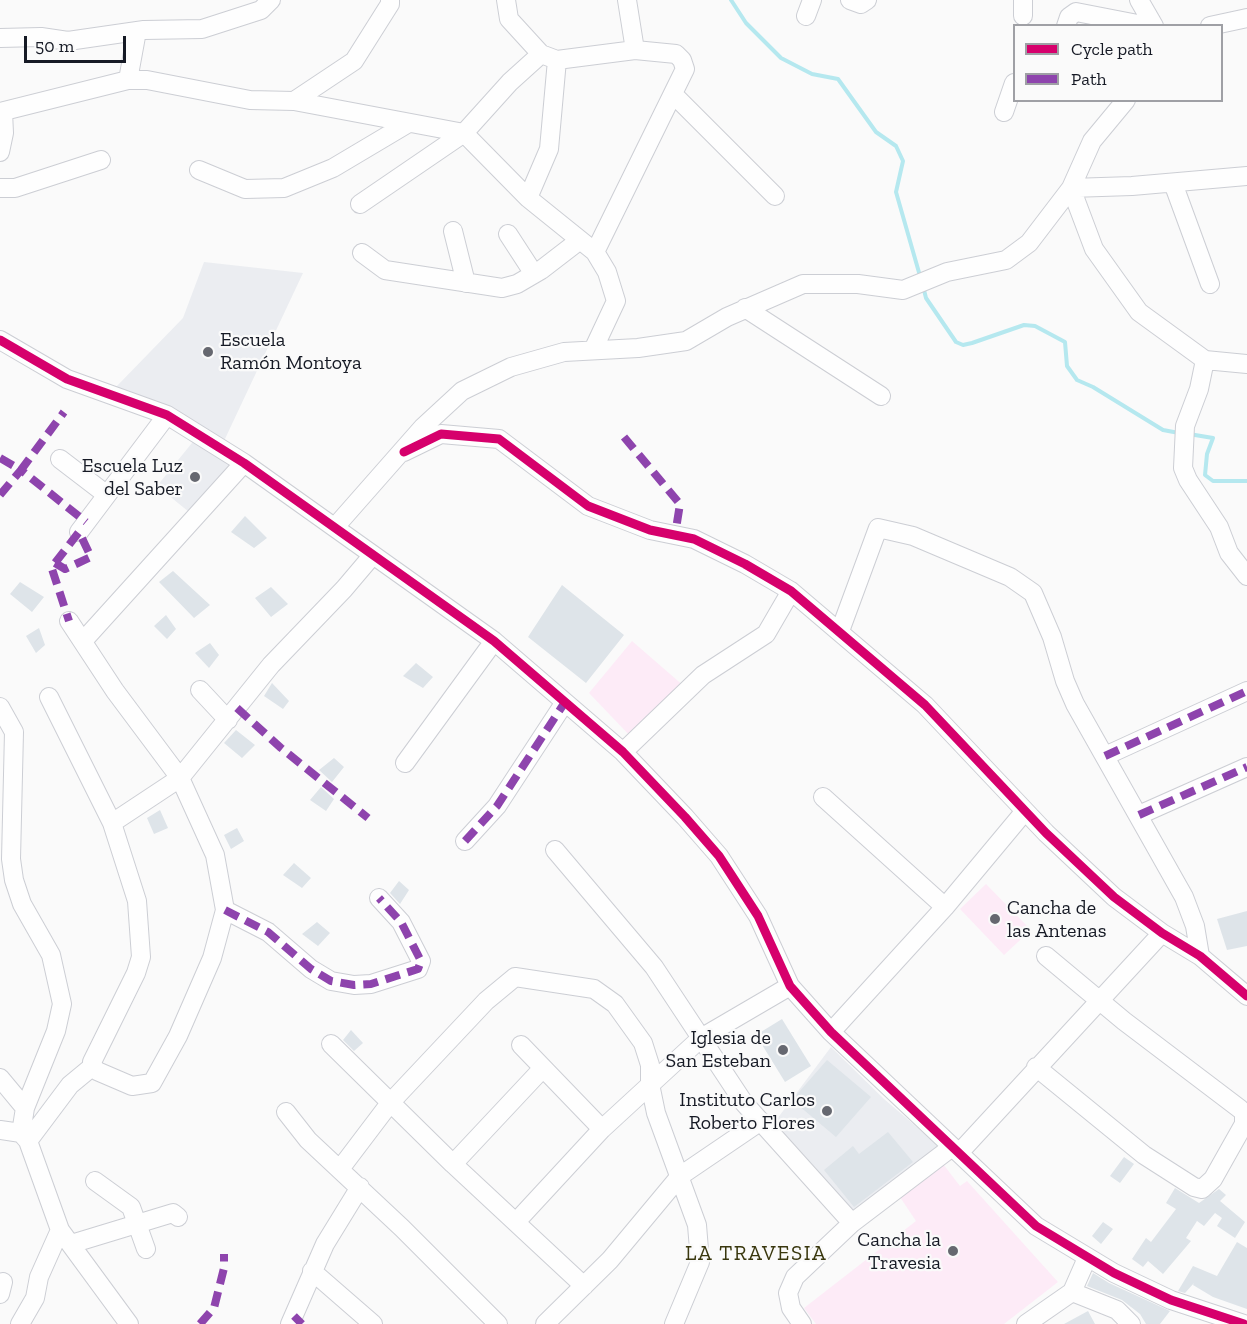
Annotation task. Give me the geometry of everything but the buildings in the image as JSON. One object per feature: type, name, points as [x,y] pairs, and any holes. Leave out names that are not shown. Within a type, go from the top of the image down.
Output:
[{"type":"street","points":[[0,38],[41,37],[68,41],[137,31],[202,28],[261,10],[271,0]]},
{"type":"street","points":[[294,101],[354,61],[390,4],[390,0]]},
{"type":"street","points":[[506,0],[509,19],[549,57],[549,149],[528,198]]},
{"type":"street","points":[[627,0],[635,50]]},
{"type":"street","points":[[850,0],[861,4],[867,0]]},
{"type":"street","points":[[1139,0],[1153,24]]},
{"type":"street","points":[[1067,24],[1076,12],[1138,24]]},
{"type":"street","points":[[1218,24],[1247,18]]},
{"type":"street","points":[[128,80],[137,31]]},
{"type":"street","points":[[360,204],[464,133],[510,82],[549,57],[635,50],[676,54],[682,60],[685,69],[595,252]]},
{"type":"street","points":[[0,152],[4,133],[2,112],[128,80],[147,80],[250,100],[294,101],[464,133],[528,198],[595,252],[607,272],[616,301],[593,351]]},
{"type":"street","points":[[1004,112],[1013,86]]},
{"type":"street","points":[[673,94],[775,196]]},
{"type":"street","points":[[335,527],[404,452],[423,427],[462,391],[511,368],[564,352],[638,348],[686,341],[745,308],[804,284],[858,284],[903,290],[947,272],[1006,260],[1029,243],[1071,188],[1092,141],[1124,102]]},
{"type":"street","points":[[199,170],[245,189],[284,188],[333,168],[407,124]]},
{"type":"street","points":[[0,188],[15,188],[100,160]]},
{"type":"street","points":[[1071,188],[1173,183],[1247,176]]},
{"type":"street","points":[[1173,183],[1210,284]]},
{"type":"street","points":[[1071,188],[1094,249],[1139,312],[1205,360],[1247,364]]},
{"type":"street","points":[[453,231],[466,283]]},
{"type":"street","points":[[508,234],[534,274]]},
{"type":"street","points":[[362,253],[385,270],[502,288],[517,284],[534,274],[580,240]]},
{"type":"street","points":[[745,308],[881,396]]},
{"type":"street","points":[[0,340],[67,379],[167,415],[244,463],[494,641],[623,752],[719,856],[758,916],[789,986],[831,1032],[1036,1226],[1087,1258],[1171,1300],[1219,1320],[1244,1324]]},
{"type":"street","points":[[1205,360],[1199,389],[1184,434],[1184,468],[1188,480],[1219,527],[1229,553],[1247,576]]},
{"type":"street","points":[[79,532],[167,415]]},
{"type":"street","points":[[404,452],[441,434],[499,439],[588,506],[650,530],[694,539],[745,564],[791,591],[925,705],[1025,811],[1114,897],[1162,933],[1200,956],[1247,996]]},
{"type":"street","points":[[60,459],[107,495]]},
{"type":"street","points":[[83,641],[244,463]]},
{"type":"street","points":[[840,631],[878,528],[913,536],[1010,577],[1034,593],[1053,637],[1065,681],[1184,897],[1195,926],[1200,956]]},
{"type":"street","points":[[112,823],[180,778],[271,665],[345,589],[372,556]]},
{"type":"street","points":[[623,752],[703,675],[766,634],[791,591]]},
{"type":"street","points":[[49,697],[112,823],[137,901],[141,957],[136,973],[92,1062],[93,1066],[97,1071],[132,1086],[152,1083],[178,1036],[212,958],[225,910],[214,855],[180,778],[115,691],[69,621]]},
{"type":"street","points":[[405,763],[494,641]]},
{"type":"street","points":[[200,690],[228,720]]},
{"type":"street","points":[[1105,756],[1247,691]]},
{"type":"street","points":[[465,841],[497,806],[565,702]]},
{"type":"street","points":[[0,707],[14,732],[11,859],[15,880],[22,904],[51,955],[62,1004],[58,1025],[25,1108],[24,1137],[65,1237],[129,1324]]},
{"type":"street","points":[[1139,815],[1247,767]]},
{"type":"street","points":[[823,797],[945,907]]},
{"type":"street","points":[[831,1032],[945,907],[1025,811]]},
{"type":"street","points":[[555,850],[654,967],[734,1090],[852,1223]]},
{"type":"street","points":[[225,910],[268,932],[311,969],[331,981],[354,985],[371,984],[418,969],[421,961],[401,922],[379,898]]},
{"type":"street","points":[[802,1324],[791,1308],[788,1293],[795,1277],[852,1223],[956,1150],[1162,933]]},
{"type":"street","points":[[1036,1067],[1144,1155],[1194,1187],[1202,1189],[1206,1187],[1244,1124],[1244,1113],[1098,1001],[1046,956]]},
{"type":"street","points":[[340,1169],[390,1103],[486,1001],[515,977],[594,989],[615,1004],[643,1043],[650,1065],[650,1084],[656,1113],[697,1225],[700,1262],[674,1324]]},
{"type":"street","points":[[516,1222],[602,1129],[701,1038],[789,986]]},
{"type":"street","points":[[331,1044],[453,1164],[584,1286]]},
{"type":"street","points":[[521,1045],[602,1129]]},
{"type":"street","points":[[24,1137],[70,1085],[93,1066]]},
{"type":"street","points":[[453,1164],[543,1068]]},
{"type":"street","points":[[0,1078],[25,1108]]},
{"type":"street","points":[[286,1112],[301,1134],[360,1187],[498,1324]]},
{"type":"street","points":[[546,1324],[610,1260],[680,1176],[761,1121]]},
{"type":"street","points":[[0,1130],[24,1137]]},
{"type":"street","points":[[95,1181],[126,1202],[138,1224],[146,1249]]},
{"type":"street","points":[[295,1321],[312,1271],[325,1244],[360,1187]]},
{"type":"street","points":[[20,1324],[34,1298],[39,1277],[65,1237],[138,1224],[172,1214],[178,1217]]},
{"type":"street","points":[[1026,1324],[1072,1292],[1087,1258]]},
{"type":"street","points":[[312,1271],[373,1324]]},
{"type":"street","points":[[1072,1292],[1117,1310],[1131,1324]]},
{"type":"shaded area","name":"Escuela Ramón Montoya","points":[[204,262],[303,273],[224,441],[170,409],[116,387],[183,318]]},
{"type":"shaded area","name":"Escuela Luz del Saber","points":[[196,438],[233,468],[194,516],[157,486]]},
{"type":"shaded area","points":[[632,641],[685,687],[633,739],[589,693]]},
{"type":"shaded area","name":"Cancha de las Antenas","points":[[986,884],[1031,930],[1004,955],[960,909]]},
{"type":"shaded area","points":[[831,1047],[884,1099],[939,1146],[853,1216],[814,1166],[774,1123]]},
{"type":"shaded area","name":"Cancha la Travesia","points":[[943,1164],[960,1186],[967,1181],[1058,1282],[1004,1324],[816,1324],[804,1308],[916,1221],[900,1197]]},
{"type":"waterway","points":[[731,0],[746,23],[781,58],[812,74],[838,79],[876,132],[896,146],[903,161],[896,192],[920,276]]},
{"type":"waterway","points":[[923,286],[926,298],[956,342],[963,345],[1024,325],[1035,326],[1065,342],[1067,366],[1077,380],[1093,387],[1163,430],[1179,433]]},
{"type":"waterway","points":[[1189,434],[1213,438],[1207,454],[1205,475],[1213,481],[1247,481]]},
{"type":"marked path","points":[[0,458],[21,470],[64,412]]},
{"type":"marked path","points":[[624,437],[680,504],[675,535]]},
{"type":"marked path","points":[[0,495],[21,470],[86,522]]},
{"type":"marked path","points":[[55,563],[65,569],[91,557],[79,532],[55,563],[52,569],[69,621]]},
{"type":"marked path","points":[[1105,756],[1247,691]]},
{"type":"marked path","points":[[465,841],[497,806],[565,702]]},
{"type":"marked path","points":[[237,708],[281,748],[368,818]]},
{"type":"marked path","points":[[1139,815],[1247,767]]},
{"type":"marked path","points":[[225,910],[268,932],[311,969],[331,981],[354,985],[371,984],[418,969],[421,961],[401,922],[379,898]]},
{"type":"marked path","points":[[200,1324],[214,1308],[224,1268],[224,1254]]},
{"type":"marked path","points":[[294,1316],[302,1324]]},
{"type":"cycle path","points":[[0,340],[67,379],[167,415],[244,463],[494,641],[623,752],[685,817],[719,856],[758,916],[790,986],[831,1032],[1036,1226],[1114,1273],[1171,1300],[1244,1324]]},
{"type":"cycle path","points":[[404,452],[441,434],[499,439],[588,506],[650,530],[694,539],[745,564],[791,591],[925,705],[1046,833],[1114,897],[1162,933],[1200,956],[1247,996]]},
{"type":"place","name":"Escuela Ramón Montoya","points":[[208,352]]},
{"type":"place","name":"Escuela Luz del Saber","points":[[195,477]]},
{"type":"place","name":"Cancha de las Antenas","points":[[995,919]]},
{"type":"place","name":"Iglesia de San Esteban","points":[[783,1050]]},
{"type":"place","name":"Instituto Carlos Roberto Flores","points":[[827,1111]]},
{"type":"place","name":"Cancha la Travesia","points":[[953,1251]]},
{"type":"district","name":"LA TRAVESIA","points":[[756,1254]]}]
